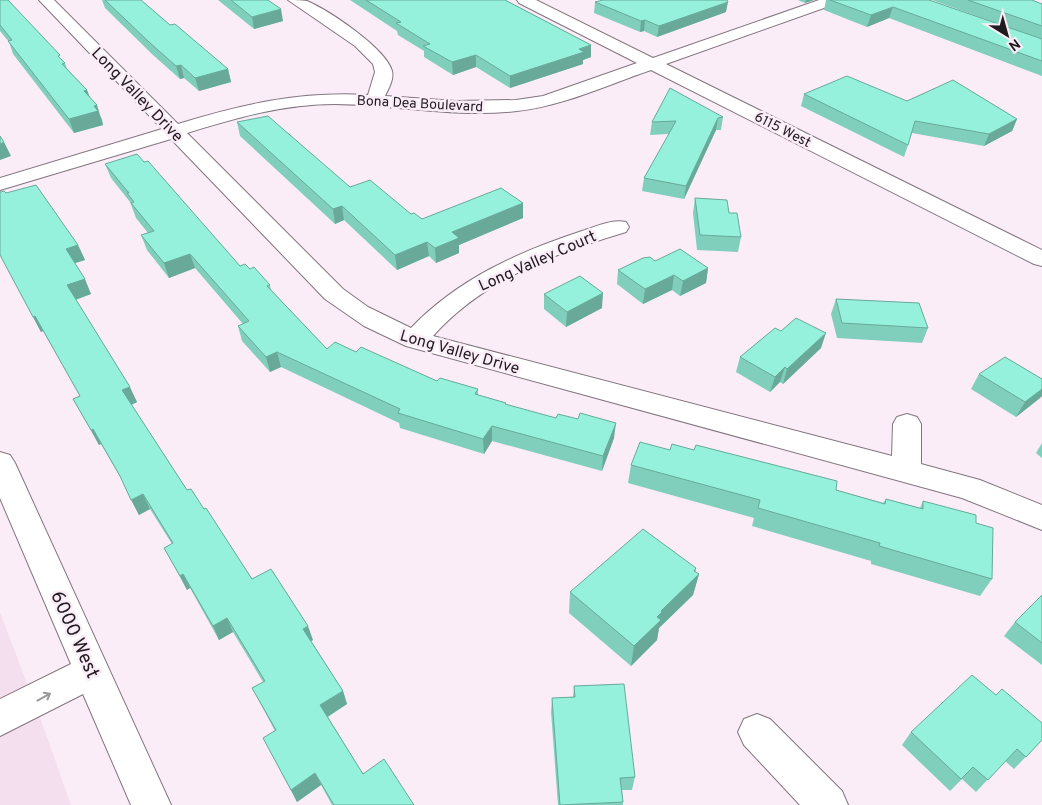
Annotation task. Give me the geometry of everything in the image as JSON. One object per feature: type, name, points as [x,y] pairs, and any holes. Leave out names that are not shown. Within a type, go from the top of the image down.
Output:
[{"type":"street","name":"Long Valley Drive","points":[[46,0],[334,294],[375,323],[415,340],[970,488],[1042,518]]},
{"type":"street","points":[[295,0],[378,57],[384,70],[374,101]]},
{"type":"street","name":"Bona Dea Boulevard","points":[[0,184],[247,110],[285,102],[319,99],[485,107],[524,105],[571,94],[833,0]]},
{"type":"street","name":"6115 West","points":[[532,1],[653,65],[1042,259]]},
{"type":"street","name":"Long Valley Court","points":[[415,340],[454,302],[484,281],[573,241],[618,227]]},
{"type":"street","points":[[906,470],[907,424]]},
{"type":"street","name":"6000 West","points":[[0,464],[151,805]]},
{"type":"street","points":[[0,718],[92,671]]},
{"type":"street","points":[[757,732],[828,805]]},
{"type":"shaded area","points":[[0,612],[45,731],[71,805],[0,805]]},
{"type":"building","points":[[0,0],[8,0],[60,55],[58,56],[65,63],[62,64],[87,90],[84,91],[97,105],[94,106],[98,111],[69,119],[8,41],[12,40],[0,25]]},
{"type":"building","points":[[105,0],[141,0],[170,25],[175,24],[228,69],[195,78],[181,65],[176,66]]},
{"type":"building","points":[[231,0],[268,0],[281,9],[252,17]]},
{"type":"building","points":[[366,0],[505,0],[591,45],[579,49],[584,52],[510,76],[476,55],[452,62],[423,46],[430,44],[396,23],[401,22]]},
{"type":"building","points":[[603,0],[727,0],[728,2],[659,26],[645,20],[641,21],[595,2]]},
{"type":"building","points":[[830,0],[929,0],[1042,39],[1042,61],[893,7],[871,15]]},
{"type":"building","points":[[968,0],[1032,0],[1042,4],[1042,26]]},
{"type":"building","points":[[847,76],[907,101],[953,80],[1017,119],[989,134],[915,121],[908,145],[804,94]]},
{"type":"building","points":[[670,88],[723,117],[718,118],[686,186],[644,178],[676,121],[652,122]]},
{"type":"building","points":[[268,116],[350,187],[370,180],[411,214],[414,213],[422,219],[501,188],[523,203],[452,232],[459,238],[435,248],[427,242],[395,255],[342,206],[333,209],[237,122]]},
{"type":"building","points":[[0,136],[4,142],[0,144]]},
{"type":"building","points":[[137,154],[144,162],[148,161],[240,266],[245,264],[250,269],[254,267],[270,285],[267,286],[327,349],[335,342],[356,352],[361,347],[437,381],[440,378],[478,389],[475,394],[505,404],[556,418],[558,414],[578,419],[580,413],[616,423],[603,456],[492,426],[483,439],[398,413],[400,409],[277,352],[266,357],[238,326],[249,321],[190,254],[164,263],[141,235],[154,231],[131,203],[134,202],[127,193],[129,193],[105,164]]},
{"type":"building","points":[[36,185],[78,245],[66,249],[85,279],[67,285],[130,387],[122,390],[187,490],[191,489],[204,509],[206,508],[252,579],[271,569],[308,626],[303,629],[343,691],[320,705],[363,774],[384,759],[414,805],[334,805],[315,773],[291,790],[263,738],[276,730],[252,688],[265,681],[227,618],[213,626],[183,574],[180,576],[164,548],[173,543],[143,494],[131,500],[120,476],[73,399],[80,396],[35,316],[33,317],[0,255],[0,192],[4,191],[6,193]]},
{"type":"building","points":[[695,198],[727,200],[729,213],[737,213],[741,237],[700,235]]},
{"type":"building","points":[[680,249],[708,268],[683,281],[674,275],[645,289],[618,270],[643,258],[650,257],[655,261]]},
{"type":"building","points":[[580,276],[603,293],[567,312],[544,294]]},
{"type":"building","points":[[836,299],[919,303],[928,328],[842,323]]},
{"type":"building","points":[[796,318],[826,333],[787,369],[785,367],[775,377],[740,357],[775,328],[781,331]]},
{"type":"building","points":[[1005,357],[1042,379],[1042,389],[1025,402],[979,374]]},
{"type":"building","points":[[640,442],[670,450],[672,444],[694,450],[696,445],[837,481],[836,490],[885,504],[886,499],[923,509],[923,501],[976,515],[976,523],[993,528],[992,579],[879,546],[880,543],[758,508],[760,500],[631,465]]},
{"type":"building","points":[[643,529],[696,568],[694,571],[699,574],[661,611],[657,617],[661,620],[634,646],[570,592]]},
{"type":"building","points":[[1042,595],[1042,643],[1015,622]]},
{"type":"building","points":[[972,675],[996,695],[1002,689],[1042,723],[1042,740],[1026,757],[1017,749],[988,780],[973,767],[961,779],[911,732]]},
{"type":"building","points":[[624,684],[635,777],[620,778],[623,802],[560,805],[552,698],[575,697],[574,686]]}]
